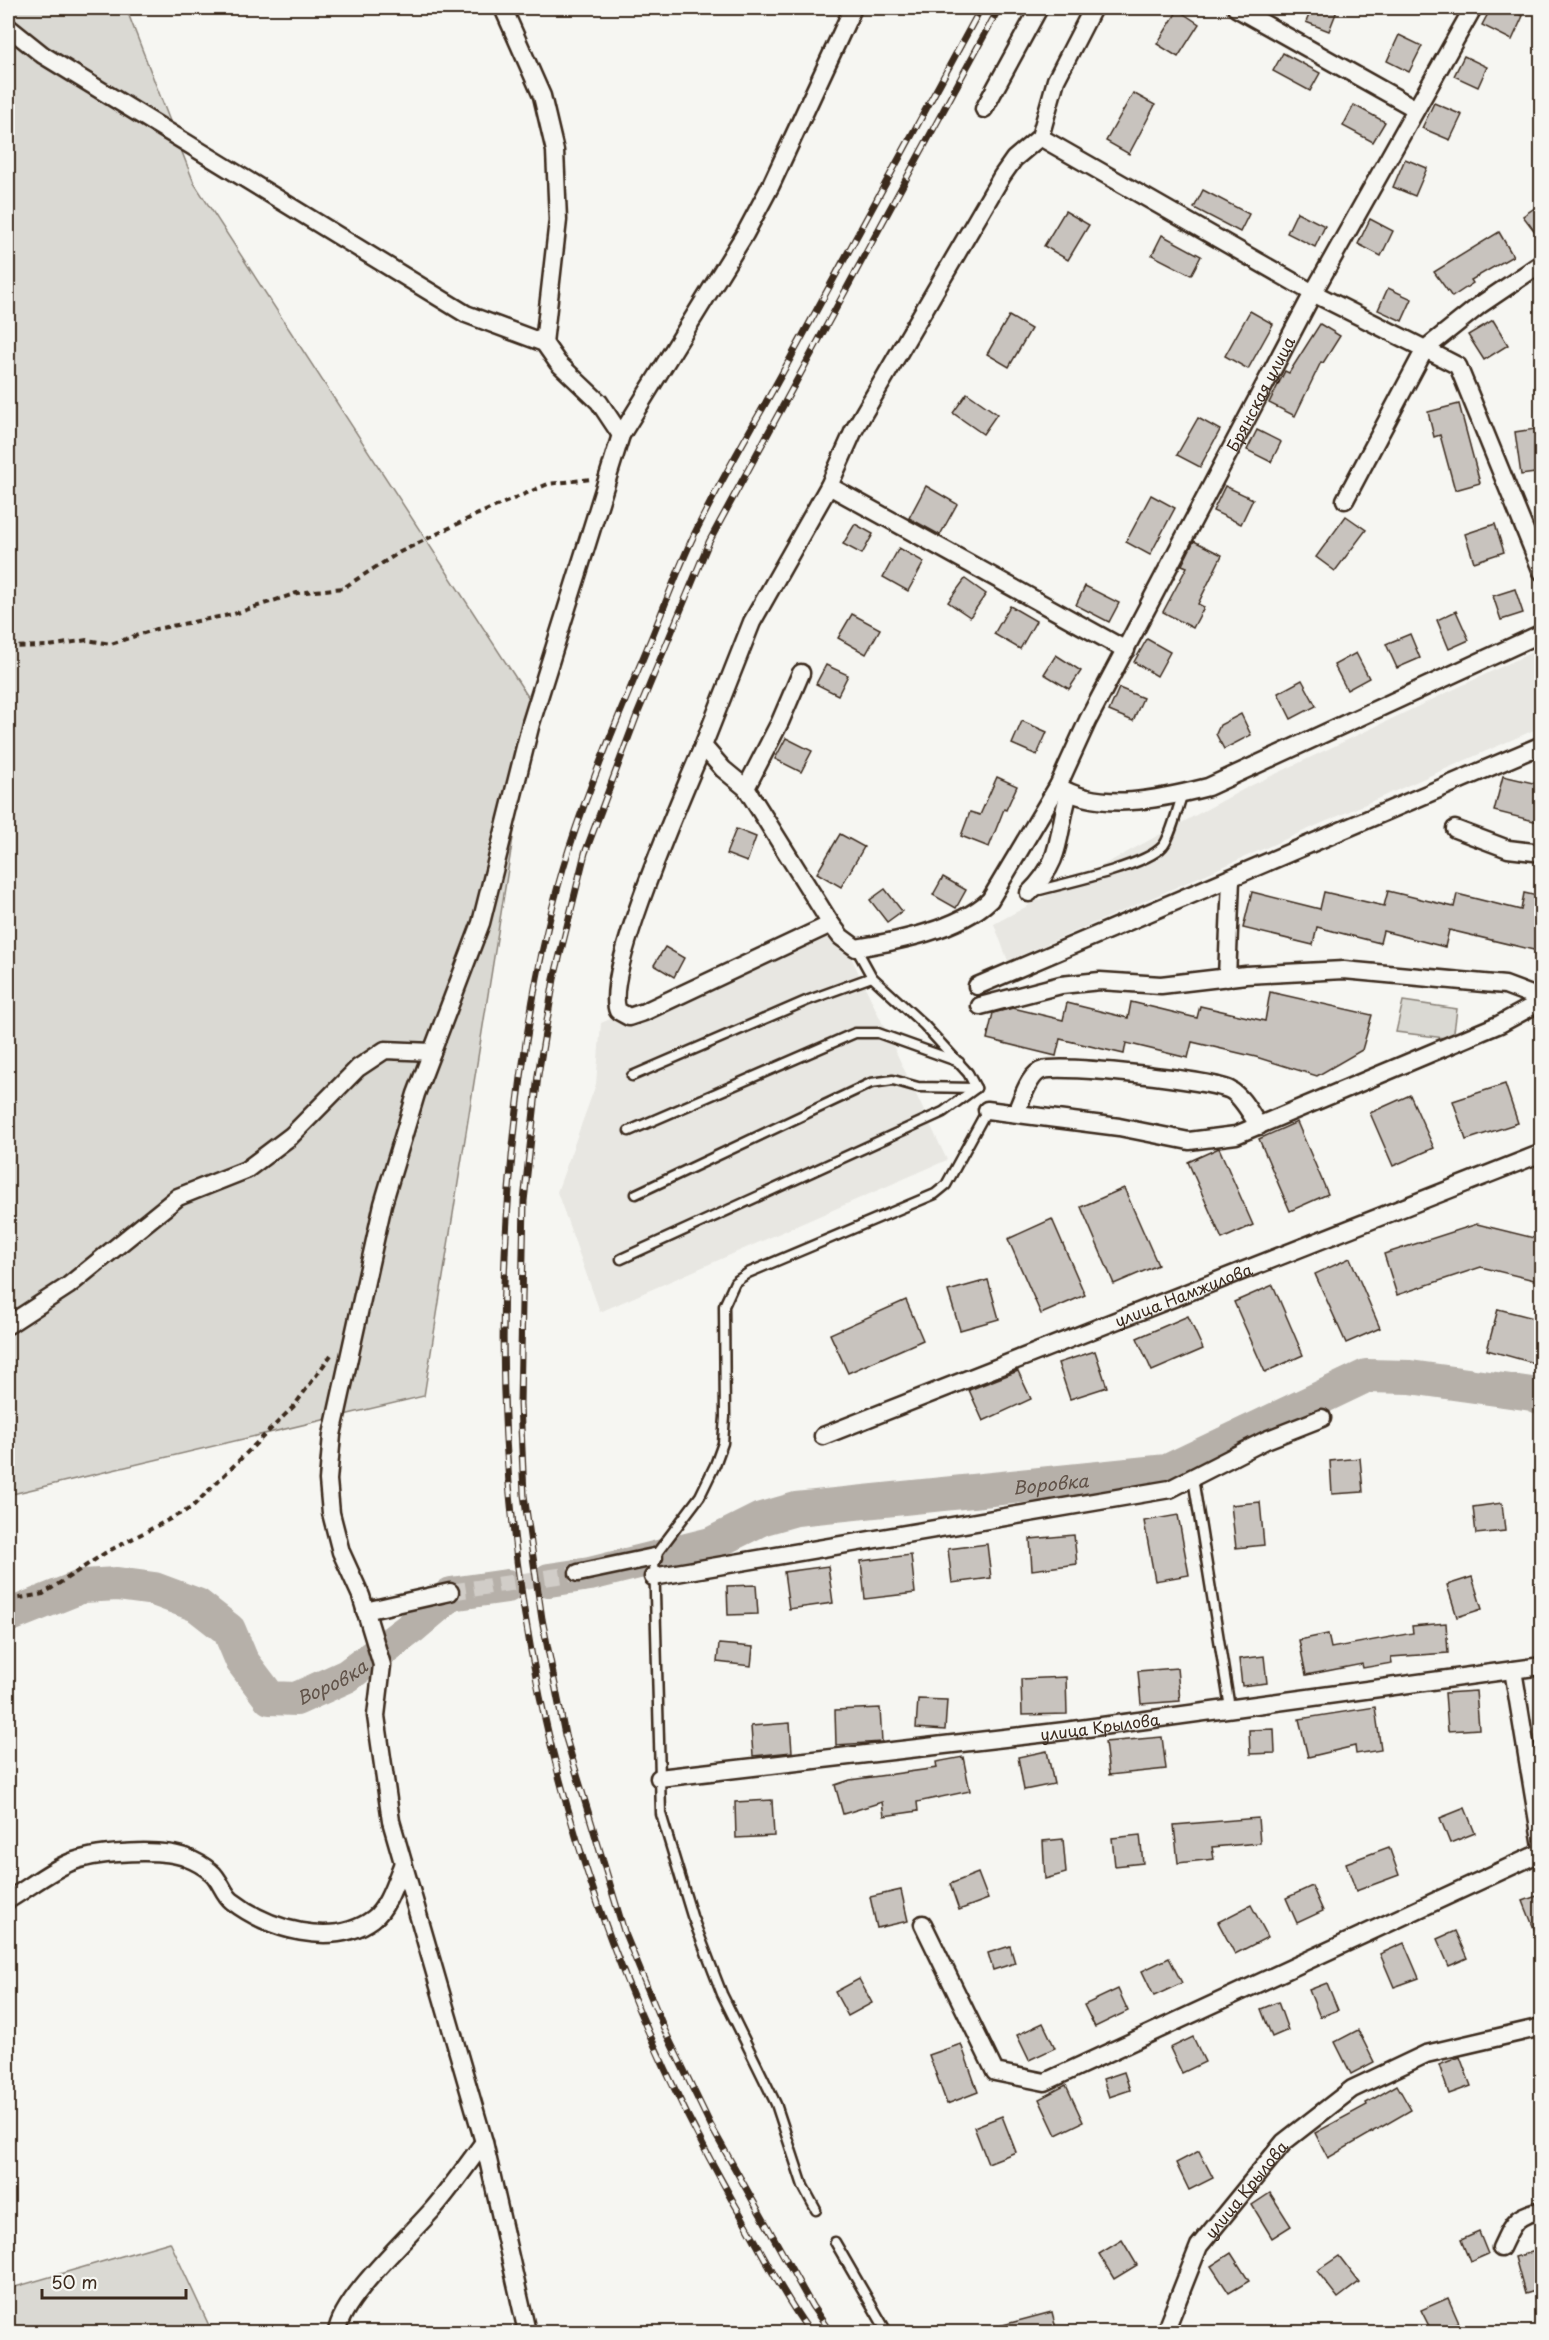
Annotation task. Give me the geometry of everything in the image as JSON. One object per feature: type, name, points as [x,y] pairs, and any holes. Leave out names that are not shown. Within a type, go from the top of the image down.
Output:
[{"type":"street","points":[[502,8],[542,96],[555,151],[558,220],[544,343]]},
{"type":"street","points":[[527,2332],[484,2142],[391,1821],[376,1716],[382,1665],[365,1611],[341,1552],[331,1513],[328,1480],[332,1435],[383,1204],[416,1094],[481,923],[531,723],[621,435],[745,234],[771,184],[853,8]]},
{"type":"street","points":[[984,109],[1039,8]]},
{"type":"street","points":[[831,924],[644,1012],[629,1017],[618,1011],[615,995],[628,938],[752,622],[829,486],[854,430],[1002,176],[1014,159],[1040,137],[1056,80],[1093,8]]},
{"type":"street","points":[[1236,8],[1416,109]]},
{"type":"street","name":"Брянская улица","points":[[1063,789],[1088,720],[1313,293],[1473,8]]},
{"type":"street","points":[[8,27],[43,55],[466,314],[544,343],[558,363],[599,402],[621,435]]},
{"type":"street","points":[[1040,137],[1313,293],[1458,366],[1542,572]]},
{"type":"street","points":[[1345,500],[1425,349],[1480,304],[1542,263]]},
{"type":"street","points":[[829,486],[1126,650]]},
{"type":"street","points":[[1063,789],[1089,800],[1113,800],[1183,793],[1208,787],[1542,633]]},
{"type":"street","points":[[746,788],[780,722],[801,673]]},
{"type":"street","points":[[977,986],[1542,745]]},
{"type":"street","points":[[703,746],[723,769],[746,788],[831,924],[841,937],[856,948],[895,942],[974,915],[990,900],[1063,789]]},
{"type":"street","points":[[1029,893],[1043,880],[1055,859],[1063,789]]},
{"type":"street","points":[[1455,829],[1508,849],[1542,853]]},
{"type":"street","points":[[1227,978],[1231,879]]},
{"type":"street","points":[[980,1006],[1061,985],[1100,981],[1161,985],[1344,970],[1505,985],[1542,1000]]},
{"type":"street","points":[[987,1110],[1016,1112],[1189,1141],[1236,1134],[1500,1024],[1542,1000]]},
{"type":"street","points":[[8,1325],[68,1286],[178,1197],[246,1170],[291,1136],[358,1068],[385,1050],[432,1052]]},
{"type":"street","points":[[1016,1112],[1034,1075],[1042,1070],[1094,1071],[1213,1083],[1232,1090],[1258,1126]]},
{"type":"street","name":"улица Намжилова","points":[[823,1436],[1542,1153]]},
{"type":"street","points":[[653,1576],[1170,1489],[1266,1440],[1322,1418]]},
{"type":"street","points":[[578,1572],[654,1557]]},
{"type":"street","points":[[365,1611],[450,1592]]},
{"type":"street","name":"улица Крылова","points":[[659,1778],[899,1751],[1542,1666]]},
{"type":"street","points":[[1513,1670],[1542,1846]]},
{"type":"street","points":[[8,1900],[74,1861],[151,1852],[186,1858],[212,1872],[230,1900],[260,1919],[296,1931],[332,1933],[354,1929],[374,1918],[390,1895],[403,1863]]},
{"type":"street","points":[[923,1924],[995,2072],[1045,2082],[1542,1852]]},
{"type":"street","name":"улица Крылова","points":[[1164,2332],[1199,2246],[1284,2142],[1352,2089],[1426,2054],[1542,2027]]},
{"type":"street","points":[[337,2332],[338,2321],[372,2276],[433,2208],[484,2142]]},
{"type":"street","points":[[1502,2248],[1512,2225],[1522,2214],[1542,2210]]},
{"type":"lane","points":[[1029,893],[1113,870],[1144,858],[1164,846],[1183,793]]},
{"type":"lane","points":[[856,948],[872,977],[924,1025],[959,1062],[976,1088]]},
{"type":"lane","points":[[632,1076],[806,1001],[872,977]]},
{"type":"lane","points":[[629,1131],[855,1033],[878,1033],[959,1062]]},
{"type":"lane","points":[[636,1194],[871,1083],[893,1080],[918,1087],[976,1088]]},
{"type":"lane","points":[[621,1259],[943,1112],[976,1088]]},
{"type":"lane","points":[[816,2210],[803,2186],[776,2104],[722,1994],[692,1916],[661,1814],[654,1557],[700,1496],[723,1443],[723,1306],[735,1282],[748,1273],[935,1194],[946,1185],[987,1110]]},
{"type":"lane","points":[[1193,1478],[1230,1708]]},
{"type":"lane","points":[[835,2242],[887,2332]]},
{"type":"path","points":[[8,646],[49,646],[87,640],[111,644],[156,629],[234,614],[297,593],[343,588],[400,552],[548,484],[606,477]]},
{"type":"path","points":[[8,1600],[43,1594],[105,1553],[191,1508],[294,1406],[334,1350]]},
{"type":"shaded area","points":[[8,8],[126,8],[194,183],[534,706],[424,1396],[8,1495]]},
{"type":"shaded area","points":[[1541,648],[1541,727],[1008,961],[994,924],[1246,788]]},
{"type":"shaded area","points":[[835,923],[947,1160],[600,1312],[557,1192],[596,1084],[601,1023]]},
{"type":"shaded area","points":[[1403,1001],[1457,1009],[1453,1039],[1396,1032]]},
{"type":"shaded area","points":[[170,2242],[212,2332],[8,2332],[8,2289]]},
{"type":"building","points":[[1312,8],[1338,8],[1329,31],[1306,22]]},
{"type":"building","points":[[1491,8],[1505,8],[1523,16],[1512,40],[1482,25]]},
{"type":"building","points":[[1178,10],[1199,24],[1178,57],[1157,44]]},
{"type":"building","points":[[1399,35],[1422,46],[1409,72],[1387,61]]},
{"type":"building","points":[[1283,53],[1320,73],[1310,91],[1273,71]]},
{"type":"building","points":[[1464,56],[1487,67],[1478,87],[1454,76]]},
{"type":"building","points":[[1133,93],[1155,105],[1129,154],[1106,141]]},
{"type":"building","points":[[1434,103],[1462,115],[1450,140],[1422,128]]},
{"type":"building","points":[[1354,105],[1385,122],[1373,142],[1343,126]]},
{"type":"building","points":[[1405,159],[1427,168],[1415,196],[1393,187]]},
{"type":"building","points":[[1203,190],[1249,214],[1240,232],[1194,208]]},
{"type":"building","points":[[1542,203],[1542,241],[1523,216]]},
{"type":"building","points":[[1065,211],[1089,225],[1068,260],[1044,246]]},
{"type":"building","points":[[1297,212],[1325,226],[1315,247],[1287,233]]},
{"type":"building","points":[[1370,219],[1393,231],[1381,256],[1358,244]]},
{"type":"building","points":[[1499,232],[1513,256],[1471,280],[1473,283],[1452,297],[1434,272]]},
{"type":"building","points":[[1162,235],[1201,256],[1191,275],[1152,255]]},
{"type":"building","points":[[1388,288],[1412,299],[1402,321],[1378,310]]},
{"type":"building","points":[[1250,311],[1273,324],[1248,369],[1225,356]]},
{"type":"building","points":[[1009,316],[1031,329],[1009,367],[987,354]]},
{"type":"building","points":[[1493,320],[1508,345],[1484,360],[1468,335]]},
{"type":"building","points":[[1320,324],[1340,336],[1323,363],[1321,362],[1295,416],[1269,403],[1285,371],[1289,373]]},
{"type":"building","points":[[967,393],[997,414],[983,434],[953,413]]},
{"type":"building","points":[[1459,404],[1480,483],[1455,490],[1440,435],[1434,437],[1428,412]]},
{"type":"building","points":[[1198,418],[1220,430],[1200,467],[1177,455]]},
{"type":"building","points":[[1542,428],[1542,472],[1521,475],[1515,432]]},
{"type":"building","points":[[1257,430],[1281,442],[1271,462],[1247,450]]},
{"type":"building","points":[[926,486],[957,504],[940,535],[909,518]]},
{"type":"building","points":[[1225,486],[1253,499],[1241,524],[1213,511]]},
{"type":"building","points":[[1151,495],[1175,508],[1150,555],[1126,542]]},
{"type":"building","points":[[1346,516],[1366,530],[1335,571],[1316,557]]},
{"type":"building","points":[[855,524],[873,534],[862,554],[843,544]]},
{"type":"building","points":[[1495,524],[1504,552],[1474,562],[1465,534]]},
{"type":"building","points":[[1194,541],[1222,555],[1198,604],[1204,607],[1193,628],[1163,612],[1187,567],[1182,565]]},
{"type":"building","points":[[899,548],[924,562],[908,591],[883,577]]},
{"type":"building","points":[[965,579],[986,594],[970,617],[948,602]]},
{"type":"building","points":[[1085,586],[1119,603],[1109,622],[1076,605]]},
{"type":"building","points":[[1515,589],[1523,613],[1501,620],[1493,596]]},
{"type":"building","points":[[1010,606],[1036,621],[1020,649],[994,634]]},
{"type":"building","points":[[1456,611],[1469,640],[1449,649],[1437,620]]},
{"type":"building","points":[[852,614],[880,629],[866,654],[838,638]]},
{"type":"building","points":[[1410,634],[1420,658],[1397,668],[1386,644]]},
{"type":"building","points":[[1147,639],[1170,652],[1157,676],[1134,662]]},
{"type":"building","points":[[1356,653],[1369,678],[1347,690],[1334,665]]},
{"type":"building","points":[[1056,655],[1081,671],[1069,689],[1044,674]]},
{"type":"building","points":[[826,665],[848,675],[838,695],[816,684]]},
{"type":"building","points":[[1302,680],[1316,706],[1291,719],[1278,693]]},
{"type":"building","points":[[1119,688],[1143,698],[1133,721],[1109,711]]},
{"type":"building","points":[[1241,714],[1251,735],[1224,749],[1216,734],[1220,725]]},
{"type":"building","points":[[1022,721],[1047,732],[1037,755],[1012,744]]},
{"type":"building","points":[[786,738],[812,751],[801,772],[775,759]]},
{"type":"building","points":[[1503,776],[1542,785],[1542,823],[1494,811]]},
{"type":"building","points":[[997,777],[1017,786],[1006,810],[1004,809],[989,847],[961,836],[970,812],[980,815]]},
{"type":"building","points":[[736,829],[756,837],[747,862],[726,854]]},
{"type":"building","points":[[840,834],[864,847],[841,887],[817,873]]},
{"type":"building","points":[[943,877],[966,890],[956,908],[933,895]]},
{"type":"building","points":[[885,889],[902,911],[887,922],[870,900]]},
{"type":"building","points":[[1388,891],[1454,907],[1457,894],[1521,910],[1524,893],[1542,897],[1542,952],[1449,930],[1445,947],[1383,931],[1380,943],[1317,927],[1313,945],[1243,928],[1252,892],[1320,909],[1324,892],[1384,906]]},
{"type":"building","points":[[665,947],[684,958],[674,977],[654,965]]},
{"type":"building","points":[[1270,992],[1372,1015],[1362,1050],[1317,1076],[1256,1057],[1192,1042],[1188,1058],[1126,1043],[1124,1054],[1060,1039],[1056,1056],[987,1039],[993,1013],[1013,1008],[1063,1020],[1067,1003],[1128,1018],[1131,1002],[1197,1018],[1200,1006],[1265,1021]]},
{"type":"building","points":[[1505,1084],[1518,1123],[1466,1140],[1453,1101]]},
{"type":"building","points":[[1410,1095],[1434,1148],[1393,1166],[1370,1113]]},
{"type":"building","points":[[1297,1122],[1328,1194],[1290,1211],[1259,1139]]},
{"type":"building","points":[[1219,1148],[1253,1225],[1222,1239],[1188,1162]]},
{"type":"building","points":[[1124,1188],[1158,1265],[1114,1284],[1081,1207]]},
{"type":"building","points":[[1052,1219],[1085,1295],[1041,1314],[1008,1239]]},
{"type":"building","points":[[1477,1224],[1542,1240],[1542,1282],[1481,1267],[1397,1295],[1384,1254]]},
{"type":"building","points":[[1350,1258],[1380,1328],[1346,1343],[1315,1274]]},
{"type":"building","points":[[988,1280],[999,1319],[960,1330],[948,1291]]},
{"type":"building","points":[[1273,1285],[1303,1355],[1265,1372],[1234,1302]]},
{"type":"building","points":[[906,1300],[923,1340],[848,1373],[830,1334]]},
{"type":"building","points":[[1498,1309],[1542,1320],[1542,1336],[1534,1363],[1487,1350]]},
{"type":"building","points":[[1188,1316],[1203,1349],[1152,1371],[1137,1338]]},
{"type":"building","points":[[1095,1351],[1107,1387],[1070,1399],[1058,1363]]},
{"type":"building","points":[[1018,1371],[1031,1399],[983,1421],[969,1390]]},
{"type":"building","points":[[1360,1458],[1363,1492],[1332,1494],[1330,1461]]},
{"type":"building","points":[[1260,1502],[1264,1545],[1236,1548],[1231,1505]]},
{"type":"building","points":[[1502,1503],[1505,1531],[1476,1534],[1473,1507]]},
{"type":"building","points":[[1178,1515],[1189,1575],[1155,1581],[1144,1521]]},
{"type":"building","points":[[1074,1535],[1077,1564],[1032,1570],[1030,1539]]},
{"type":"building","points":[[987,1544],[991,1578],[952,1583],[948,1549]]},
{"type":"building","points":[[911,1555],[915,1593],[865,1599],[861,1561]]},
{"type":"building","points":[[828,1566],[833,1603],[789,1609],[784,1572]]},
{"type":"building","points":[[1472,1577],[1482,1609],[1457,1617],[1447,1585]]},
{"type":"building","points":[[756,1585],[758,1614],[728,1615],[727,1586]]},
{"type":"building","points":[[1446,1623],[1448,1653],[1391,1657],[1392,1663],[1363,1668],[1362,1664],[1306,1675],[1299,1640],[1328,1634],[1331,1648],[1413,1633],[1412,1626]]},
{"type":"building","points":[[719,1644],[753,1647],[751,1666],[717,1662]]},
{"type":"building","points":[[1264,1656],[1267,1683],[1242,1686],[1239,1659]]},
{"type":"building","points":[[1177,1668],[1180,1701],[1141,1704],[1138,1671]]},
{"type":"building","points":[[1066,1677],[1067,1714],[1022,1715],[1021,1679]]},
{"type":"building","points":[[1476,1691],[1479,1729],[1448,1731],[1445,1693]]},
{"type":"building","points":[[918,1699],[947,1700],[945,1730],[916,1728]]},
{"type":"building","points":[[1375,1707],[1381,1750],[1356,1754],[1355,1746],[1308,1757],[1299,1719]]},
{"type":"building","points":[[880,1708],[882,1742],[836,1745],[835,1710]]},
{"type":"building","points":[[790,1723],[792,1752],[753,1756],[751,1726]]},
{"type":"building","points":[[1274,1729],[1275,1753],[1250,1754],[1249,1730]]},
{"type":"building","points":[[1162,1737],[1166,1769],[1109,1775],[1105,1742]]},
{"type":"building","points":[[1047,1751],[1054,1784],[1024,1790],[1018,1757]]},
{"type":"building","points":[[963,1757],[970,1791],[917,1802],[918,1811],[884,1816],[882,1802],[843,1814],[835,1785],[850,1780],[937,1768],[936,1762]]},
{"type":"building","points":[[772,1800],[774,1836],[736,1838],[735,1802]]},
{"type":"building","points":[[1465,1808],[1475,1833],[1450,1843],[1440,1818]]},
{"type":"building","points":[[1258,1818],[1260,1843],[1212,1847],[1214,1859],[1178,1863],[1174,1825]]},
{"type":"building","points":[[1140,1835],[1143,1863],[1115,1866],[1112,1838]]},
{"type":"building","points":[[1063,1839],[1066,1873],[1045,1879],[1043,1841]]},
{"type":"building","points":[[1389,1847],[1399,1875],[1356,1891],[1346,1863]]},
{"type":"building","points":[[978,1873],[988,1899],[959,1910],[950,1884]]},
{"type":"building","points":[[1312,1886],[1323,1911],[1297,1923],[1286,1898]]},
{"type":"building","points":[[901,1890],[908,1921],[877,1928],[870,1897]]},
{"type":"building","points":[[1542,1894],[1542,1945],[1541,1946],[1523,1901]]},
{"type":"building","points":[[1251,1905],[1268,1937],[1235,1954],[1218,1922]]},
{"type":"building","points":[[1455,1931],[1467,1958],[1449,1966],[1437,1939]]},
{"type":"building","points":[[1404,1943],[1419,1978],[1394,1987],[1380,1954]]},
{"type":"building","points":[[1010,1946],[1015,1963],[993,1970],[988,1953]]},
{"type":"building","points":[[1169,1958],[1182,1983],[1154,1996],[1142,1971]]},
{"type":"building","points":[[859,1979],[872,2003],[848,2016],[835,1992]]},
{"type":"building","points":[[1327,1983],[1338,2010],[1320,2017],[1309,1990]]},
{"type":"building","points":[[1118,1989],[1128,2011],[1095,2027],[1084,2005]]},
{"type":"building","points":[[1278,2002],[1288,2030],[1272,2037],[1261,2009]]},
{"type":"building","points":[[1043,2023],[1055,2048],[1029,2060],[1017,2035]]},
{"type":"building","points":[[1358,2030],[1374,2062],[1351,2074],[1335,2042]]},
{"type":"building","points":[[1193,2037],[1205,2062],[1182,2073],[1170,2048]]},
{"type":"building","points":[[961,2044],[978,2092],[947,2104],[929,2055]]},
{"type":"building","points":[[1460,2057],[1471,2086],[1449,2094],[1439,2065]]},
{"type":"building","points":[[1124,2072],[1130,2090],[1109,2097],[1103,2079]]},
{"type":"building","points":[[1066,2085],[1083,2122],[1056,2135],[1039,2099]]},
{"type":"building","points":[[1397,2085],[1411,2110],[1328,2158],[1315,2133],[1367,2105],[1366,2103]]},
{"type":"building","points":[[1002,2116],[1016,2152],[988,2163],[974,2127]]},
{"type":"building","points":[[1199,2151],[1213,2178],[1189,2190],[1176,2163]]},
{"type":"building","points":[[1270,2193],[1291,2226],[1272,2238],[1252,2205]]},
{"type":"building","points":[[1479,2232],[1488,2254],[1470,2262],[1461,2240]]},
{"type":"building","points":[[1122,2240],[1137,2265],[1114,2279],[1099,2254]]},
{"type":"building","points":[[1542,2249],[1542,2289],[1525,2294],[1515,2257]]},
{"type":"building","points":[[1231,2253],[1249,2281],[1229,2293],[1211,2266]]},
{"type":"building","points":[[1339,2256],[1359,2282],[1338,2298],[1317,2271]]},
{"type":"building","points":[[1448,2298],[1459,2323],[1438,2332],[1432,2332],[1421,2310]]},
{"type":"building","points":[[1052,2312],[1057,2332],[996,2332],[995,2327]]},
{"type":"waterway","name":"Воровка","points":[[549,1580],[590,1574],[711,1544],[761,1519],[796,1509],[1167,1471],[1366,1376],[1410,1377],[1532,1394],[1542,1398]]},
{"type":"waterway","name":"Воровка","points":[[8,1616],[83,1586],[117,1584],[154,1589],[197,1605],[229,1630],[242,1661],[270,1698],[296,1699],[347,1676],[411,1628],[451,1594],[507,1586]]},
{"type":"tunnel","points":[[450,1592],[578,1573]]},
{"type":"railway","points":[[810,2332],[780,2285],[734,2203],[670,2079],[616,1954],[573,1826],[540,1697],[518,1566],[505,1432],[504,1295],[512,1156],[526,1040],[548,924],[578,822],[618,717],[682,561],[705,513],[981,8]]},
{"type":"railway","points":[[830,2332],[812,2306],[711,2126],[665,2031],[624,1931],[565,1735],[542,1619],[524,1495],[520,1404],[524,1201],[538,1075],[554,979],[585,853],[637,715],[709,542],[999,8]]}]
